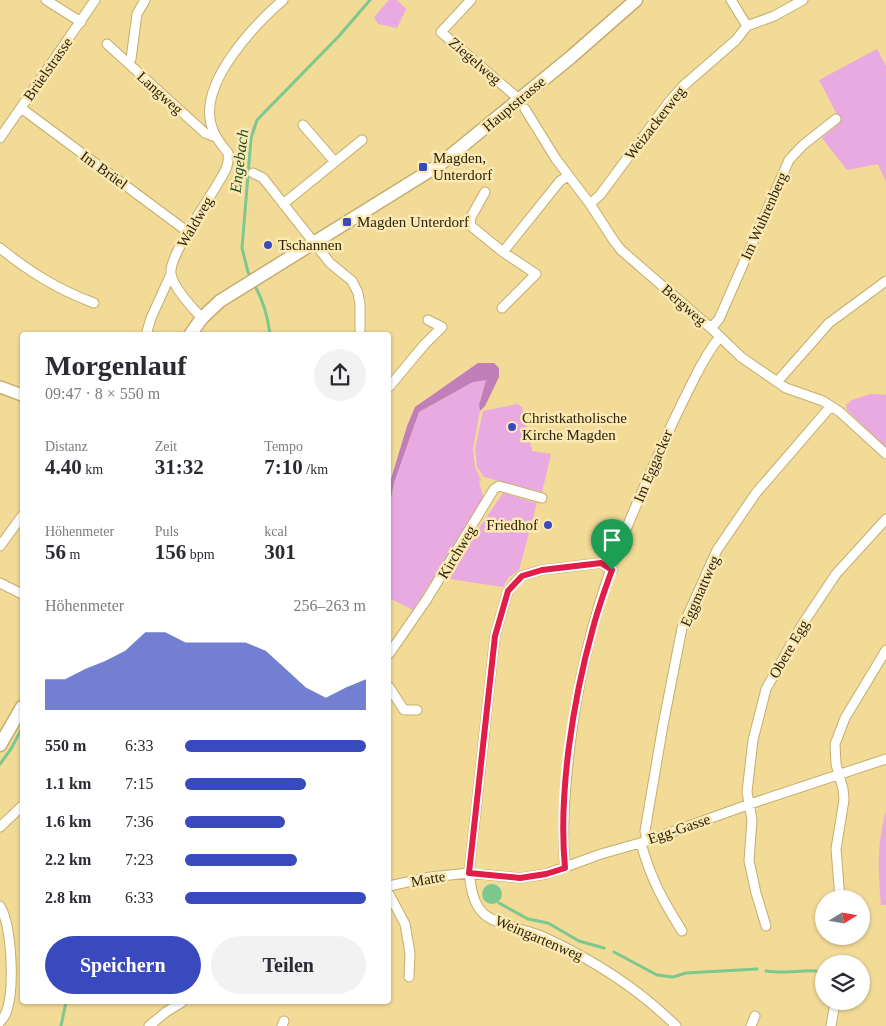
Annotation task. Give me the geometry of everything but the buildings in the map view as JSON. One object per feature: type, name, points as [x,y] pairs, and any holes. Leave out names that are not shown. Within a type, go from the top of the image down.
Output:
[{"type":"main road","name":"Hauptstrasse","points":[[192,332],[202,318],[220,301],[439,166],[523,104],[636,0]]},
{"type":"main road","points":[[1,741],[20,710]]},
{"type":"street","points":[[46,0],[81,22]]},
{"type":"street","name":"Brüelstrasse","points":[[0,138],[81,22],[94,0]]},
{"type":"street","points":[[128,63],[131,59],[137,14],[145,0]]},
{"type":"street","name":"Waldweg","points":[[147,332],[151,318],[171,274],[173,262],[188,232],[228,167],[228,153],[216,137],[210,122],[210,105],[218,76],[255,28],[283,0]]},
{"type":"street","name":"Ziegelweg","points":[[471,0],[441,32],[523,104]]},
{"type":"street","points":[[731,0],[747,26]]},
{"type":"street","name":"Weizackerweg","points":[[590,204],[600,195],[678,92],[736,40],[747,26],[774,16],[803,0]]},
{"type":"street","name":"Langweg","points":[[108,44],[206,133],[216,137]]},
{"type":"street","name":"Bergweg","points":[[523,104],[568,176],[590,204],[621,250],[711,328],[719,338],[741,357],[786,388],[823,401],[840,412],[886,454]]},
{"type":"street","name":"Im Brüel","points":[[21,108],[188,232]]},
{"type":"street","name":"Im Wuhrenberg","points":[[711,328],[719,319],[788,160],[802,145],[836,119]]},
{"type":"street","points":[[302,125],[335,162]]},
{"type":"street","points":[[282,204],[362,140]]},
{"type":"street","points":[[252,173],[263,178],[330,263],[352,281],[360,304],[360,332]]},
{"type":"street","points":[[503,252],[560,181],[568,176]]},
{"type":"street","points":[[485,192],[470,219],[471,226],[503,252],[536,274],[502,308]]},
{"type":"street","points":[[0,248],[44,281],[65,292],[94,303]]},
{"type":"street","points":[[171,274],[184,299],[202,318]]},
{"type":"street","points":[[776,382],[829,323],[886,281]]},
{"type":"street","points":[[391,385],[424,345],[442,327],[428,320]]},
{"type":"street","name":"Im Eggacker","points":[[565,868],[563,850],[565,798],[573,720],[593,628],[617,554],[675,416],[709,352],[719,338]]},
{"type":"street","points":[[0,387],[20,394]]},
{"type":"street","name":"Eggmattweg","points":[[682,930],[663,902],[652,878],[644,842],[663,726],[682,628],[717,550],[756,492],[831,406]]},
{"type":"street","name":"Kirchweg","points":[[391,651],[427,599],[494,489],[499,486],[542,498]]},
{"type":"street","name":"Obere Egg","points":[[766,926],[756,893],[750,861],[752,820],[747,792],[753,740],[766,689],[802,625],[836,574],[886,518]]},
{"type":"street","points":[[0,546],[20,519]]},
{"type":"street","name":"Weingartenweg","points":[[612,570],[601,563],[542,570],[522,576],[508,591],[495,636],[469,873],[473,899],[485,915],[510,926],[544,937],[599,964],[628,984],[676,1026]]},
{"type":"street","points":[[0,583],[20,593]]},
{"type":"street","points":[[839,890],[836,849],[844,800],[836,764],[836,744],[845,718],[886,650]]},
{"type":"street","points":[[391,690],[404,710],[417,710]]},
{"type":"street","name":"Egg-Gasse","points":[[469,873],[520,878],[546,874],[886,759]]},
{"type":"street","points":[[0,828],[20,808]]},
{"type":"street","name":"Matte","points":[[391,886],[431,877],[469,873]]},
{"type":"street","points":[[391,898],[406,924],[410,953],[410,977]]},
{"type":"street","points":[[0,906],[5,914],[10,942],[11,981],[6,1014],[0,1022]]},
{"type":"street","points":[[149,1026],[179,1004]]},
{"type":"street","points":[[831,1026],[834,1010]]},
{"type":"street","points":[[751,1026],[755,1016]]},
{"type":"shaded area","points":[[389,0],[397,0],[406,9],[397,28],[378,24],[374,17]]},
{"type":"shaded area","points":[[877,49],[886,66],[886,182],[878,164],[847,170],[822,138],[841,122],[819,80]]},
{"type":"shaded area","points":[[478,363],[494,363],[499,368],[499,377],[485,406],[480,411],[479,405],[486,380],[473,382],[419,412],[394,483],[391,498],[391,479],[407,426],[415,407]]},
{"type":"shaded area","points":[[486,380],[479,405],[480,411],[473,448],[475,467],[481,480],[479,482],[484,499],[413,610],[391,599],[391,498],[394,483],[419,412],[473,382]]},
{"type":"shaded area","points":[[871,394],[886,395],[886,447],[847,410],[846,405],[852,400]]},
{"type":"shaded area","points":[[517,404],[522,407],[532,451],[551,454],[542,492],[484,477],[477,467],[475,449],[483,411]]},
{"type":"shaded area","points":[[503,493],[537,503],[519,570],[509,577],[503,587],[450,579],[477,531]]},
{"type":"shaded area","points":[[886,811],[886,905],[881,905],[879,858],[881,834]]},
{"type":"shaded area","points":[[492,884],[499,887],[502,894],[499,901],[492,904],[485,901],[482,894],[485,887]]},
{"type":"waterway","name":"Engebach","points":[[251,278],[242,248],[251,138],[257,120],[339,36],[370,0]]},
{"type":"waterway","name":"Engebach","points":[[254,284],[265,308],[270,332]]},
{"type":"waterway","points":[[0,764],[20,732]]},
{"type":"waterway","points":[[499,903],[528,919],[548,923],[579,941],[604,948]]},
{"type":"waterway","points":[[614,952],[657,975],[673,977],[686,973],[757,969]]},
{"type":"waterway","points":[[766,971],[815,971]]},
{"type":"waterway","points":[[61,1026],[66,1004]]},
{"type":"place","name":"Magden, Unterdorf","points":[[423,167]]},
{"type":"place","name":"Magden Unterdorf","points":[[347,222]]},
{"type":"place","name":"Tschannen","points":[[268,245]]},
{"type":"place","name":"Christkatholische Kirche Magden","points":[[512,427]]},
{"type":"place","name":"Friedhof","points":[[548,525]]},
{"type":"route","points":[[601,563],[612,570],[593,628],[573,720],[565,798],[563,850],[565,868],[546,874],[520,878],[469,873],[495,636],[508,591],[522,576],[542,570],[601,563]]}]
